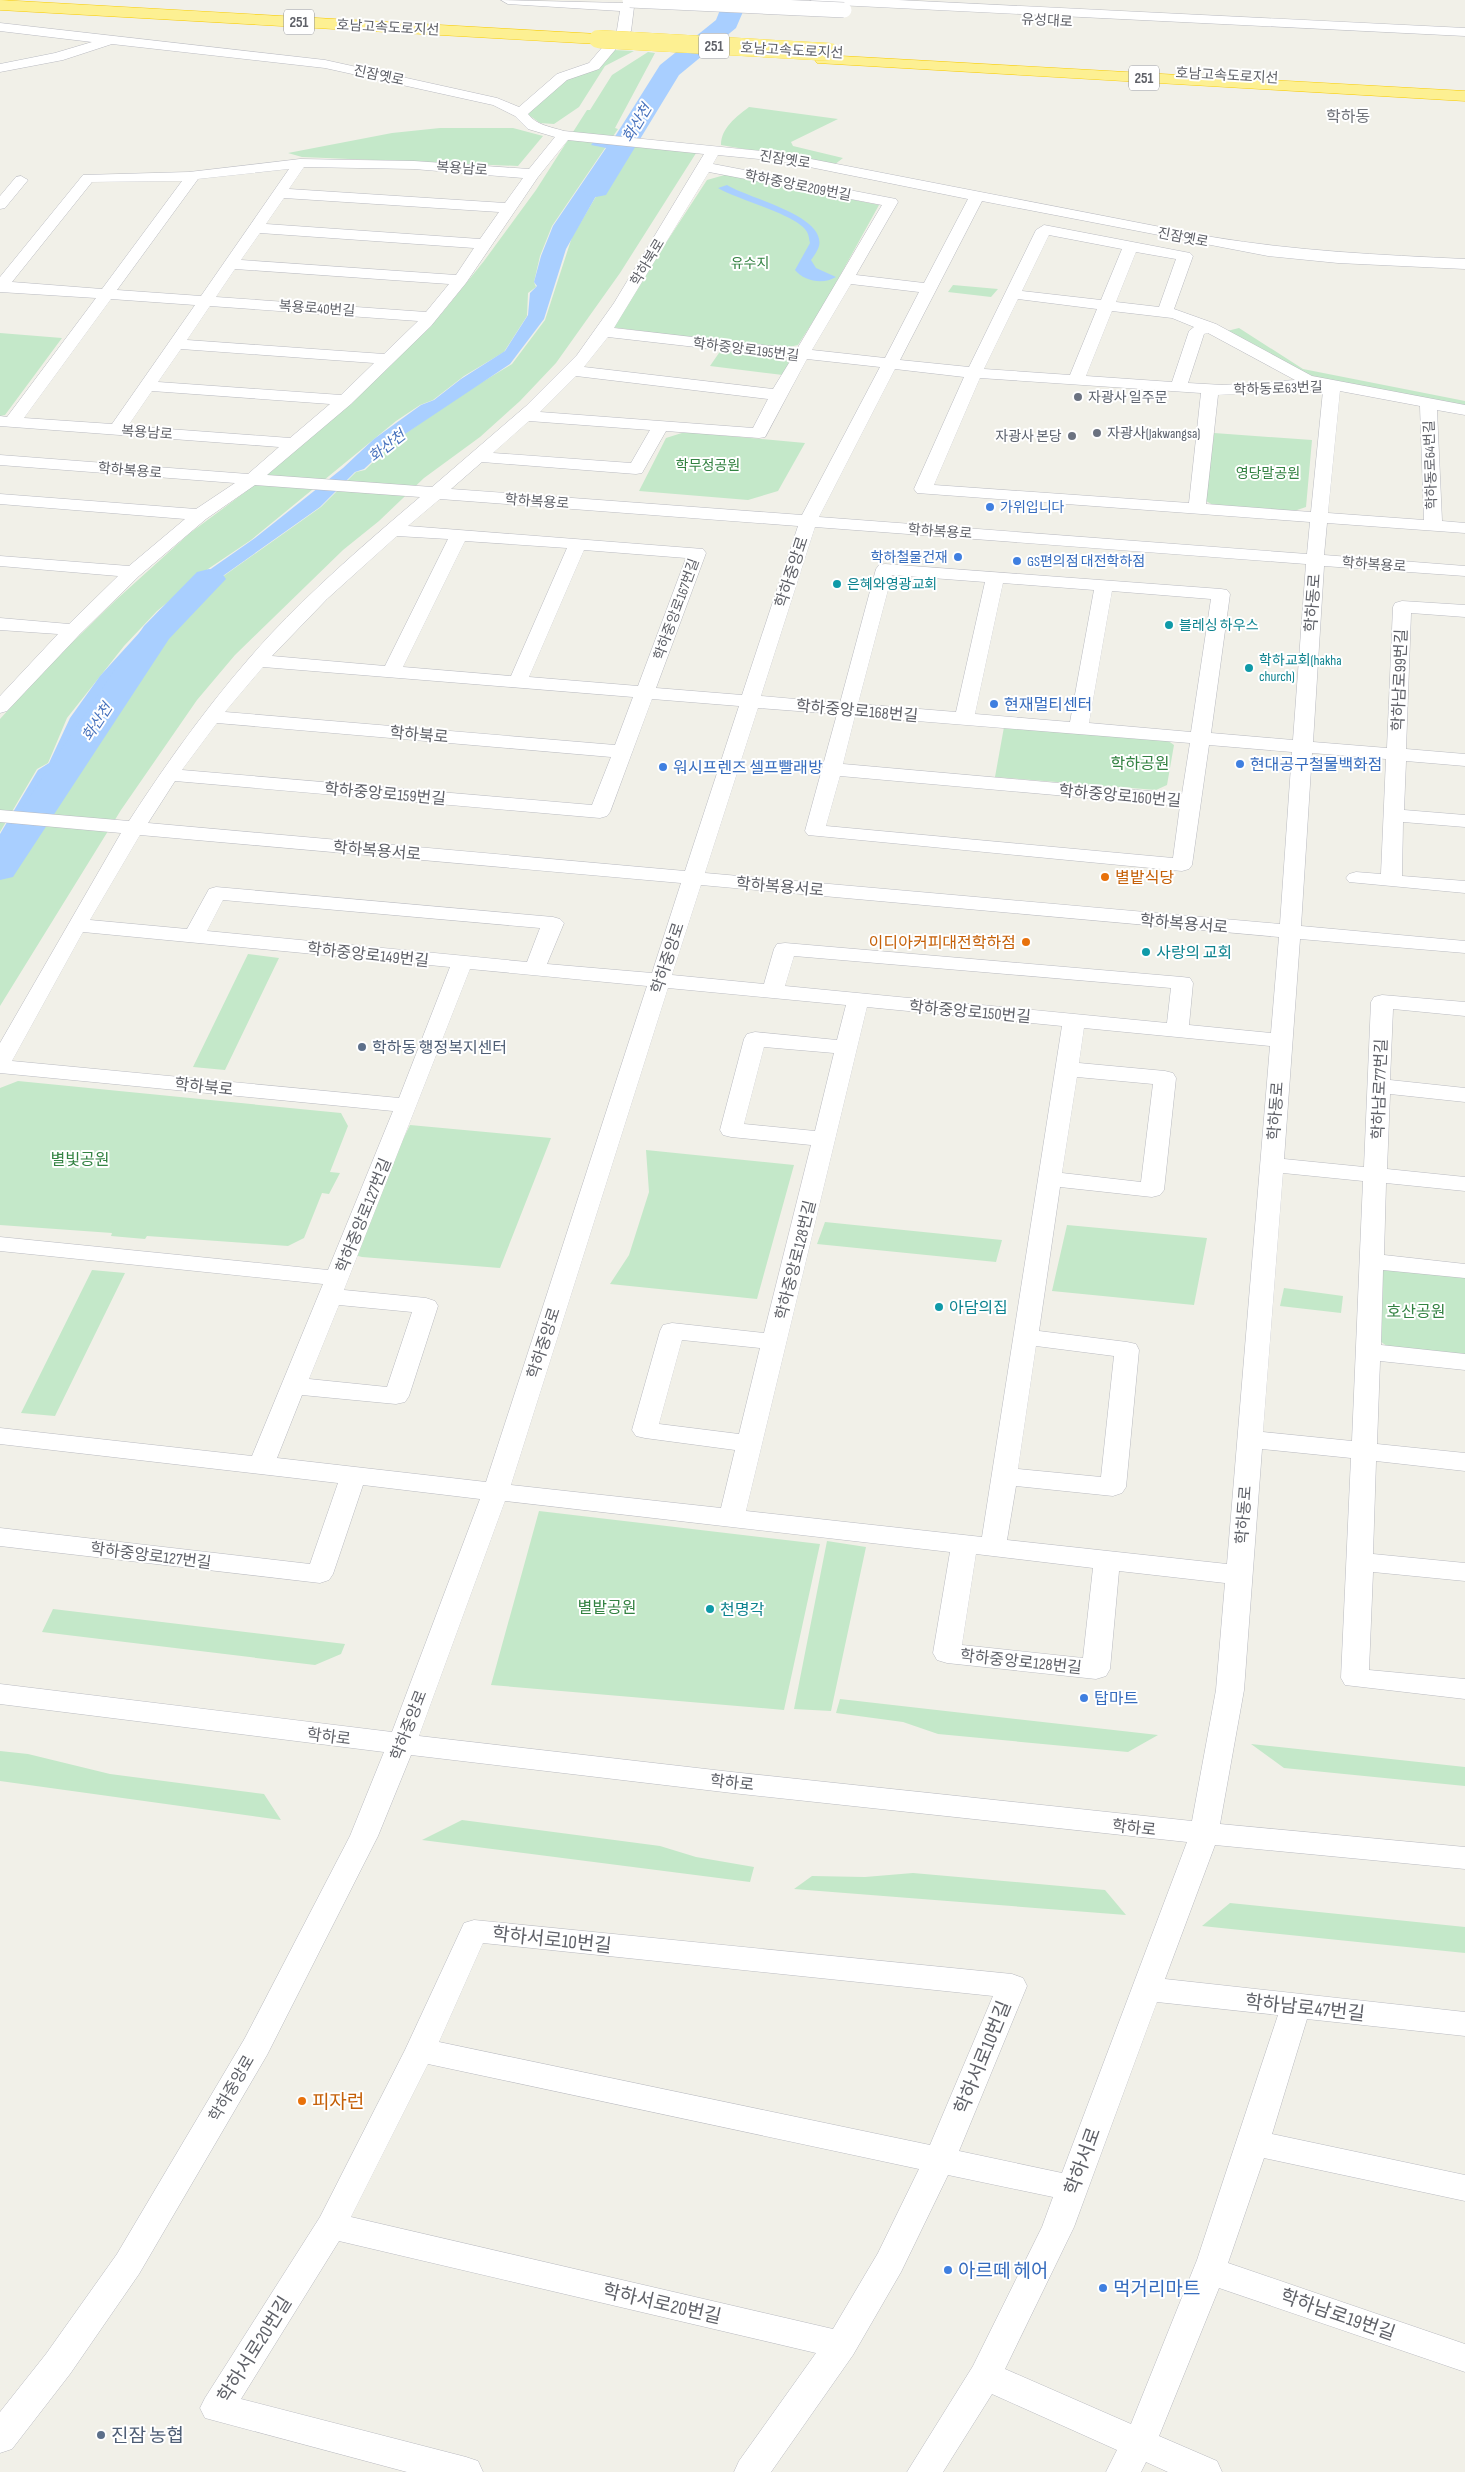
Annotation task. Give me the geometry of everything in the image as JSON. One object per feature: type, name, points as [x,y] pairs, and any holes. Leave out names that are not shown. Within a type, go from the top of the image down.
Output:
[{"type":"highway","name":"호남고속도로지선","points":[[0,5],[595,43]]},
{"type":"highway","name":"호남고속도로지선","points":[[0,12],[1465,88]]},
{"type":"highway","name":"호남고속도로지선","points":[[827,56],[1465,96]]},
{"type":"street","name":"유성대로","points":[[508,0],[845,6],[1465,32]]},
{"type":"street","name":"유성대로","points":[[818,0],[845,6],[1465,41]]},
{"type":"street","points":[[520,113],[562,77],[594,66],[624,31],[630,2]]},
{"type":"street","name":"진잠옛로","points":[[0,27],[325,64],[482,97],[520,113],[522,119],[532,125],[569,136],[706,148],[780,157],[1212,242],[1268,251],[1338,258],[1465,264]]},
{"type":"street","name":"진잠옛로","points":[[0,68],[58,56],[113,39]]},
{"type":"street","points":[[4,698],[134,572],[200,515],[257,480],[294,443],[345,400],[425,324],[428,317],[460,280],[533,174],[569,136]]},
{"type":"street","name":"학하북로","points":[[407,1106],[0,1064],[77,925],[134,828],[212,717],[274,642],[318,599],[394,530],[526,416],[573,371],[604,332],[705,167],[706,148]]},
{"type":"street","points":[[116,430],[300,163]]},
{"type":"street","name":"복용남로","points":[[88,178],[194,175],[300,163],[414,165],[533,174]]},
{"type":"street","name":"학하중앙로209번길","points":[[705,167],[891,202],[846,279]]},
{"type":"street","points":[[6,421],[107,293],[194,175]]},
{"type":"street","name":"복용로40번길","points":[[0,286],[88,178]]},
{"type":"street","points":[[0,205],[21,180]]},
{"type":"street","points":[[278,193],[511,208]]},
{"type":"street","name":"학하중앙로","points":[[0,2438],[58,2364],[128,2264],[256,2046],[364,1836],[401,1745],[495,1493],[808,521],[977,196]]},
{"type":"street","points":[[254,228],[484,244]]},
{"type":"street","points":[[974,373],[1044,230],[1185,256],[1165,312]]},
{"type":"street","points":[[1076,380],[1130,247]]},
{"type":"street","points":[[230,264],[460,280]]},
{"type":"street","points":[[526,416],[759,433],[778,395],[846,279],[929,288]]},
{"type":"street","name":"복용로40번길","points":[[0,286],[428,317]]},
{"type":"street","name":"학하동로63번길","points":[[1012,294],[1165,312],[1191,318],[1307,380],[1332,386]]},
{"type":"street","points":[[1178,387],[1197,331],[1210,328]]},
{"type":"street","name":"학하중앙로195번길","points":[[604,332],[974,373]]},
{"type":"street","points":[[176,344],[388,359]]},
{"type":"street","points":[[573,371],[778,395]]},
{"type":"street","name":"학하동로63번길","points":[[974,373],[1210,389],[1332,386]]},
{"type":"street","name":"학하동로64번길","points":[[974,373],[923,489],[1465,528]]},
{"type":"street","points":[[147,386],[345,400]]},
{"type":"street","name":"학하동로64번길","points":[[1332,386],[1465,410]]},
{"type":"street","name":"학하동로","points":[[1204,1834],[1230,1690],[1290,932],[1315,560],[1332,386]]},
{"type":"street","points":[[1197,509],[1210,389]]},
{"type":"street","name":"학하동로64번길","points":[[1428,403],[1432,526]]},
{"type":"street","name":"복용남로","points":[[6,421],[294,443]]},
{"type":"street","points":[[478,457],[636,469],[661,426]]},
{"type":"street","name":"학하복용로","points":[[0,460],[1465,571]]},
{"type":"street","points":[[0,499],[200,515]]},
{"type":"street","name":"학하중앙로167번길","points":[[394,530],[698,553],[646,693]]},
{"type":"street","points":[[391,672],[459,535]]},
{"type":"street","points":[[518,682],[578,544]]},
{"type":"street","points":[[0,561],[134,572]]},
{"type":"street","points":[[832,769],[886,569],[1221,594],[1191,801]]},
{"type":"street","points":[[964,719],[995,577]]},
{"type":"street","points":[[1078,729],[1104,586]]},
{"type":"street","name":"학하남로99번길","points":[[1396,754],[1402,607],[1465,612]]},
{"type":"street","points":[[0,624],[73,630]]},
{"type":"street","points":[[260,661],[750,701]]},
{"type":"street","points":[[624,752],[646,693]]},
{"type":"street","name":"학하중앙로168번길","points":[[750,701],[1302,746]]},
{"type":"street","name":"학하북로","points":[[212,717],[624,752]]},
{"type":"street","name":"학하남로99번길","points":[[1302,746],[1465,760]]},
{"type":"street","name":"학하중앙로159번길","points":[[170,775],[600,812],[624,752]]},
{"type":"street","points":[[1391,880],[1396,754]]},
{"type":"street","name":"학하중앙로160번길","points":[[832,769],[1191,801],[1182,865],[815,831],[832,769]]},
{"type":"street","points":[[1394,815],[1465,821]]},
{"type":"street","name":"학하복용서로","points":[[0,816],[1465,947]]},
{"type":"street","points":[[1356,878],[1465,887]]},
{"type":"street","points":[[193,936],[216,893],[552,923],[534,970]]},
{"type":"street","name":"학하중앙로149번길","points":[[77,925],[659,982]]},
{"type":"street","points":[[772,993],[785,949],[1182,983],[1177,1030]]},
{"type":"street","name":"학하중앙로127번길","points":[[261,1466],[407,1106],[462,963]]},
{"type":"street","name":"학하중앙로150번길","points":[[659,982],[1280,1040]]},
{"type":"street","name":"학하중앙로128번길","points":[[731,1519],[858,1001]]},
{"type":"street","name":"학하남로77번길","points":[[1465,1009],[1382,1002],[1355,1678],[1465,1689]]},
{"type":"street","points":[[993,1548],[1074,1021]]},
{"type":"street","points":[[824,1139],[731,1130],[755,1039],[846,1048]]},
{"type":"street","points":[[1050,1179],[1152,1190],[1165,1078],[1067,1069]]},
{"type":"street","points":[[1379,1086],[1465,1095]]},
{"type":"street","points":[[1271,1165],[1465,1184]]},
{"type":"street","points":[[0,1244],[334,1287],[426,1306],[396,1396],[293,1386]]},
{"type":"street","points":[[1372,1261],[1465,1270]]},
{"type":"street","points":[[750,1444],[645,1430],[672,1331],[775,1342]]},
{"type":"street","points":[[1004,1476],[1113,1487],[1127,1350],[1026,1337]]},
{"type":"street","points":[[1368,1352],[1465,1362]]},
{"type":"street","points":[[0,1436],[1239,1575]]},
{"type":"street","points":[[1249,1439],[1465,1462]]},
{"type":"street","name":"학하중앙로127번길","points":[[0,1537],[320,1574],[353,1477]]},
{"type":"street","name":"학하중앙로128번길","points":[[964,1544],[947,1653],[1096,1669],[1107,1561]]},
{"type":"street","points":[[1360,1562],[1465,1572]]},
{"type":"street","name":"학하로","points":[[0,1694],[401,1745],[1204,1834],[1465,1858]]},
{"type":"street","name":"학하서로","points":[[924,2472],[985,2376],[1058,2226],[1204,1834]]},
{"type":"street","name":"학하서로10번길","points":[[420,2050],[474,1931],[1012,1986],[940,2159]]},
{"type":"street","name":"학하남로47번길","points":[[1146,1988],[1465,2024]]},
{"type":"street","points":[[1123,2472],[1140,2442],[1211,2270],[1255,2143],[1296,2006]]},
{"type":"street","points":[[420,2050],[1072,2188]]},
{"type":"street","name":"학하서로20번길","points":[[420,2050],[331,2226],[217,2408],[460,2471]]},
{"type":"street","points":[[1255,2143],[1465,2188]]},
{"type":"street","points":[[751,2472],[841,2345],[890,2262],[940,2159]]},
{"type":"street","name":"학하서로20번길","points":[[331,2226],[841,2345]]},
{"type":"street","name":"학하남로19번길","points":[[1211,2270],[1465,2358]]},
{"type":"street","points":[[985,2376],[1206,2472]]},
{"type":"green space","points":[[614,50],[634,51],[605,66],[579,107],[554,124],[540,123],[526,113],[568,78]]},
{"type":"green space","points":[[648,52],[655,53],[615,128],[618,129],[552,226],[540,256],[534,282],[536,287],[528,293],[527,316],[504,352],[464,376],[433,400],[420,405],[396,421],[251,540],[208,569],[157,611],[124,646],[67,718],[48,763],[37,769],[0,832],[0,719],[48,666],[117,599],[190,533],[244,493],[326,421],[442,313],[484,261],[536,190],[587,110],[590,110],[612,75]]},
{"type":"green space","points":[[749,107],[838,119],[791,142],[793,146],[843,158],[834,165],[721,145],[726,128]]},
{"type":"green space","points":[[440,128],[513,128],[543,136],[518,166],[302,157],[288,153],[392,133]]},
{"type":"green space","points":[[627,144],[698,150],[620,273],[556,363],[520,401],[480,437],[424,478],[379,521],[343,550],[235,655],[197,700],[121,810],[0,1006],[0,872],[43,799],[143,655],[154,634],[183,611],[201,592],[321,507],[356,472],[365,470],[396,440],[459,396],[512,364],[545,320],[572,237]]},
{"type":"green space","name":"유수지","points":[[728,174],[879,205],[826,301],[798,345],[780,349],[611,327],[707,180]]},
{"type":"green space","points":[[953,285],[998,289],[991,297],[948,292]]},
{"type":"green space","points":[[1239,328],[1303,369],[1465,401],[1465,406],[1317,380],[1227,331]]},
{"type":"green space","points":[[0,333],[62,338],[5,415],[0,416]]},
{"type":"green space","points":[[721,350],[784,358],[792,363],[783,375],[710,366]]},
{"type":"green space","name":"학무정공원","points":[[685,432],[805,443],[778,491],[748,500],[639,491],[666,438]]},
{"type":"green space","name":"영당말공원","points":[[1214,433],[1312,440],[1306,507],[1294,511],[1213,505],[1206,501]]},
{"type":"green space","name":"학하공원","points":[[1004,727],[1167,740],[1174,745],[1167,785],[1156,790],[995,777]]},
{"type":"green space","points":[[248,954],[279,958],[225,1070],[193,1067]]},
{"type":"green space","name":"별빛공원","points":[[18,1081],[341,1113],[348,1126],[330,1172],[340,1173],[329,1194],[322,1193],[304,1238],[288,1246],[147,1236],[145,1239],[111,1236],[112,1233],[0,1225],[0,1088]]},
{"type":"green space","points":[[410,1125],[551,1138],[500,1268],[362,1257],[347,1253]]},
{"type":"green space","points":[[646,1150],[794,1165],[757,1299],[610,1284],[629,1255],[649,1192]]},
{"type":"green space","points":[[825,1222],[1002,1240],[996,1262],[817,1244]]},
{"type":"green space","points":[[1067,1225],[1207,1238],[1194,1305],[1052,1291]]},
{"type":"green space","name":"호산공원","points":[[1386,1269],[1465,1278],[1465,1355],[1388,1347],[1372,1335],[1374,1275]]},
{"type":"green space","points":[[92,1270],[125,1273],[55,1416],[21,1413]]},
{"type":"green space","points":[[1284,1288],[1343,1296],[1341,1313],[1280,1306]]},
{"type":"green space","name":"별밭공원","points":[[539,1511],[820,1544],[784,1710],[491,1685]]},
{"type":"green space","points":[[827,1541],[866,1547],[831,1711],[794,1709]]},
{"type":"green space","points":[[53,1609],[345,1644],[341,1654],[315,1665],[42,1632]]},
{"type":"green space","points":[[840,1699],[1158,1735],[1128,1752],[938,1734],[903,1722],[836,1713]]},
{"type":"green space","points":[[1251,1744],[1465,1767],[1465,1786],[1284,1768]]},
{"type":"green space","points":[[0,1751],[28,1754],[110,1774],[264,1794],[281,1820],[0,1781]]},
{"type":"green space","points":[[462,1820],[660,1846],[696,1857],[754,1867],[750,1882],[422,1840]]},
{"type":"green space","points":[[913,1873],[1105,1890],[1126,1915],[794,1889],[812,1876],[865,1877]]},
{"type":"green space","points":[[1230,1903],[1465,1927],[1465,1953],[1202,1926]]},
{"type":"water","points":[[594,141],[626,143],[566,249],[544,319],[510,364],[393,442],[364,469],[355,472],[320,507],[196,595],[153,635],[142,655],[42,800],[0,871],[0,834],[38,770],[49,763],[70,718],[100,676],[160,610],[205,573],[255,538],[343,468],[374,439],[421,405],[434,400],[461,379],[505,351],[528,315],[530,293],[537,286],[534,282],[541,256],[553,226],[606,148],[591,145]]},
{"type":"water","points":[[727,185],[783,209],[810,225],[818,235],[819,246],[811,260],[816,268],[836,277],[825,281],[814,281],[799,274],[795,270],[810,243],[807,232],[792,220],[780,214],[718,188]]},
{"type":"waterway","name":"화산천","points":[[596,189],[669,70],[727,23],[736,0]]},
{"type":"waterway","name":"화산천","points":[[0,869],[156,633],[209,579]]},
{"type":"place","name":"자광사 일주문","points":[[1078,397]]},
{"type":"place","name":"자광사(Jakwangsa)","points":[[1097,433]]},
{"type":"place","name":"자광사 본당","points":[[1072,436]]},
{"type":"place","name":"가위입니다","points":[[990,507]]},
{"type":"place","name":"학하철물건재","points":[[958,557]]},
{"type":"place","name":"GS편의점 대전학하점","points":[[1017,561]]},
{"type":"place","name":"은혜와영광교회","points":[[837,584]]},
{"type":"place","name":"블레싱 하우스","points":[[1169,625]]},
{"type":"place","name":"학하교회(hakha church)","points":[[1249,668]]},
{"type":"place","name":"현재멀티센터","points":[[994,704]]},
{"type":"place","name":"현대공구철물백화점","points":[[1240,764]]},
{"type":"place","name":"워시프렌즈 셀프빨래방","points":[[663,767]]},
{"type":"place","name":"별밭식당","points":[[1105,877]]},
{"type":"place","name":"이디아커피대전학하점","points":[[1026,942]]},
{"type":"place","name":"사랑의 교회","points":[[1146,952]]},
{"type":"place","name":"학하동 행정복지센터","points":[[362,1047]]},
{"type":"place","name":"아담의집","points":[[939,1307]]},
{"type":"place","name":"천명각","points":[[710,1609]]},
{"type":"place","name":"탑마트","points":[[1084,1698]]},
{"type":"place","name":"피자런","points":[[302,2101]]},
{"type":"place","name":"아르떼 헤어","points":[[948,2270]]},
{"type":"place","name":"먹거리마트","points":[[1103,2288]]},
{"type":"place","name":"진잠 농협","points":[[101,2435]]},
{"type":"district","name":"학하동","points":[[1348,116]]}]
